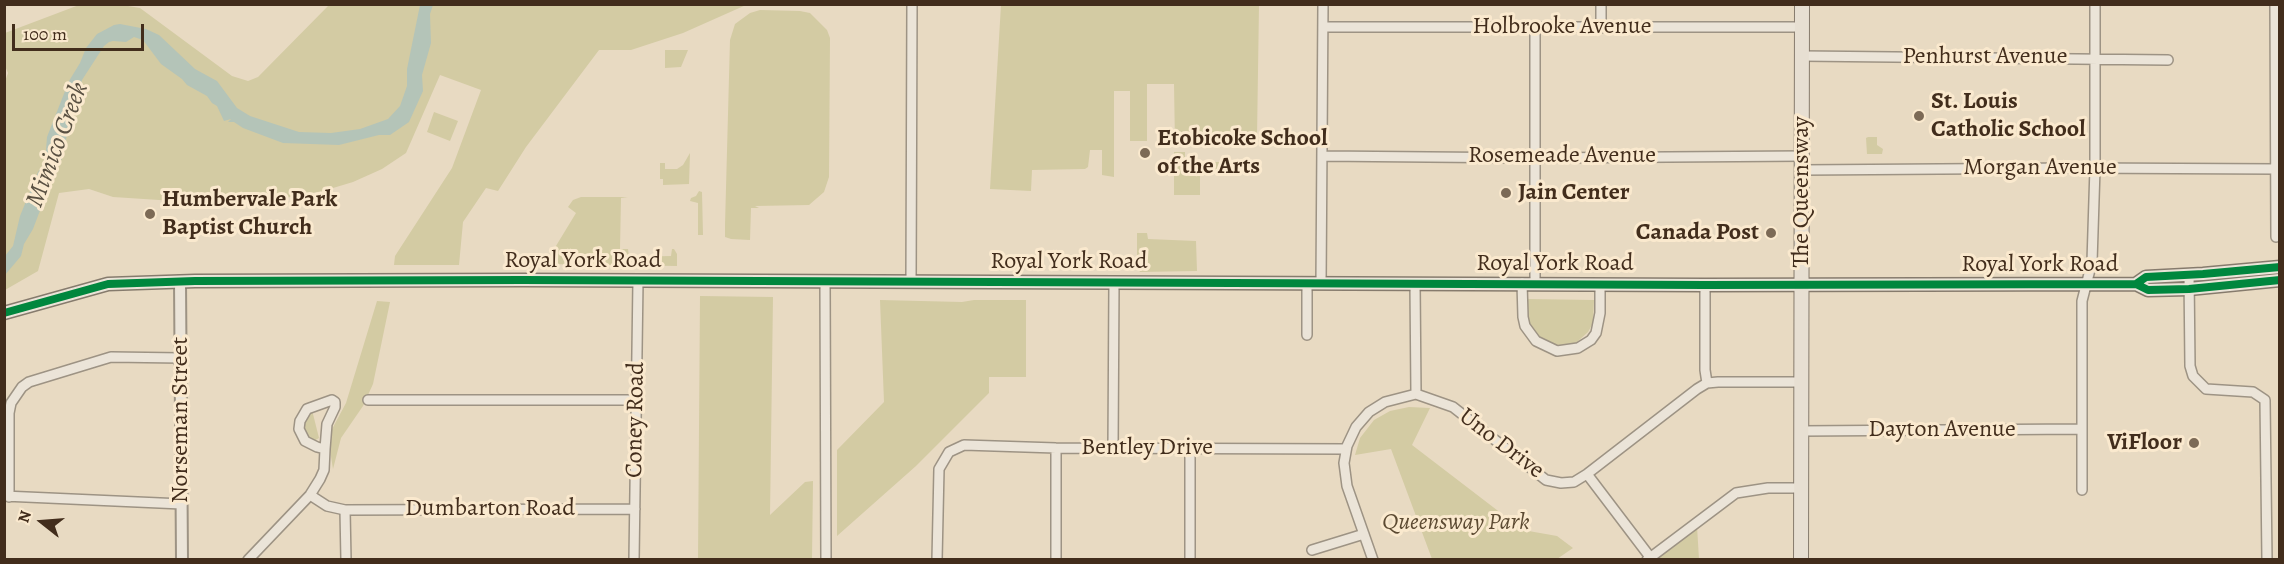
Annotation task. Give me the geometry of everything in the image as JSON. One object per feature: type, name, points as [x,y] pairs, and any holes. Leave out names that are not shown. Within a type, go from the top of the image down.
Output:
[{"type":"main road","name":"The Queensway","points":[[1802,4],[1802,560]]},
{"type":"main road","name":"Royal York Road","points":[[2136,284],[2146,277],[2280,267]]},
{"type":"main road","name":"Royal York Road","points":[[4,313],[108,284],[180,281],[2136,284],[2148,290],[2189,289],[2280,280]]},
{"type":"street","points":[[911,281],[912,4]]},
{"type":"street","points":[[1321,283],[1323,4]]},
{"type":"street","points":[[1601,4],[1601,28]]},
{"type":"street","points":[[2082,489],[2082,302],[2092,262],[2095,168],[2095,4]]},
{"type":"street","points":[[2276,4],[2276,237]]},
{"type":"street","name":"Holbrooke Avenue","points":[[1323,27],[1802,27]]},
{"type":"street","points":[[1535,27],[1535,284]]},
{"type":"street","name":"Penhurst Avenue","points":[[1802,56],[2096,57],[2168,60]]},
{"type":"street","name":"Rosemeade Avenue","points":[[1322,156],[1803,163]]},
{"type":"street","name":"Morgan Avenue","points":[[1803,163],[2277,169]]},
{"type":"street","points":[[2189,275],[2190,366],[2197,381],[2212,390],[2253,392],[2265,400],[2267,560]]},
{"type":"street","name":"Coney Road","points":[[634,560],[638,280]]},
{"type":"street","name":"Norseman Street","points":[[180,281],[182,560]]},
{"type":"street","points":[[825,282],[826,560]]},
{"type":"street","points":[[1113,448],[1114,282]]},
{"type":"street","points":[[1307,283],[1307,335]]},
{"type":"street","points":[[1522,283],[1522,317],[1525,326],[1536,341],[1557,351],[1578,348],[1591,340],[1596,333],[1600,313],[1600,284]]},
{"type":"street","points":[[1373,560],[1345,478],[1346,449],[1356,427],[1374,408],[1397,398],[1416,394],[1415,284]]},
{"type":"street","points":[[1706,285],[1705,370],[1707,384]]},
{"type":"street","points":[[181,358],[111,357],[29,382],[22,387],[15,394],[9,413],[7,497],[182,504]]},
{"type":"street","name":"Uno Drive","points":[[1416,394],[1453,407],[1546,480],[1561,483],[1574,482],[1587,474],[1697,389],[1707,384],[1801,382]]},
{"type":"street","points":[[248,560],[310,495],[324,470],[327,424],[334,407],[332,400],[307,409],[300,421],[300,429],[305,441],[325,449]]},
{"type":"street","points":[[368,400],[638,400]]},
{"type":"street","name":"Dayton Avenue","points":[[1801,431],[2082,429]]},
{"type":"street","name":"Bentley Drive","points":[[937,560],[938,479],[942,462],[950,452],[964,446],[1346,449]]},
{"type":"street","points":[[1056,448],[1056,560]]},
{"type":"street","points":[[1190,449],[1190,560]]},
{"type":"street","points":[[1587,474],[1648,558],[1736,493],[1768,488],[1801,488]]},
{"type":"street","points":[[310,495],[327,506],[345,510],[346,560]]},
{"type":"street","name":"Dumbarton Road","points":[[345,510],[634,509]]},
{"type":"street","points":[[1312,550],[1364,534]]},
{"type":"green space","points":[[116,4],[140,8],[232,76],[248,81],[258,77],[329,5],[746,5],[683,33],[631,50],[599,50],[526,147],[498,191],[486,188],[463,222],[459,265],[394,265],[395,256],[452,168],[481,90],[440,75],[406,153],[382,169],[353,182],[323,191],[285,198],[199,205],[190,202],[113,197],[89,189],[59,193],[38,271],[5,290],[4,84],[8,73],[5,66],[5,33],[79,5]]},
{"type":"green space","points":[[1001,5],[1259,5],[1257,137],[1185,137],[1185,144],[1175,144],[1174,84],[1147,84],[1147,141],[1130,141],[1130,91],[1114,91],[1114,177],[1102,175],[1102,150],[1090,150],[1088,167],[1085,169],[1032,170],[1031,191],[990,189]]},
{"type":"green space","points":[[760,10],[810,13],[827,30],[830,38],[829,177],[824,192],[809,205],[751,208],[750,240],[731,239],[725,237],[730,40],[735,24],[750,13]]},
{"type":"green space","points":[[665,50],[688,50],[681,67],[665,68]]},
{"type":"green space","points":[[434,112],[458,121],[450,141],[427,132]]},
{"type":"green space","points":[[1877,137],[1877,145],[1883,149],[1882,154],[1867,154],[1866,138]]},
{"type":"green space","points":[[1174,152],[1185,152],[1185,162],[1232,162],[1232,171],[1200,171],[1200,195],[1174,195]]},
{"type":"green space","points":[[690,153],[689,184],[663,185],[663,179],[660,179],[660,163],[665,163],[665,169],[677,169],[683,165]]},
{"type":"green space","points":[[699,191],[702,192],[703,235],[698,235],[698,203],[690,201]]},
{"type":"green space","points":[[581,197],[628,197],[621,198],[620,249],[628,249],[629,257],[671,256],[672,249],[674,249],[677,254],[677,266],[545,264],[576,213],[568,207],[573,200]]},
{"type":"green space","points":[[1137,233],[1147,233],[1148,239],[1196,241],[1197,271],[1140,272],[1137,267]]},
{"type":"green space","points":[[700,296],[773,297],[770,515],[805,482],[813,481],[812,559],[698,559]]},
{"type":"green space","points":[[1527,299],[1594,300],[1593,323],[1588,332],[1576,343],[1566,346],[1555,345],[1540,339],[1531,327]]},
{"type":"green space","points":[[880,300],[962,302],[1026,300],[1026,377],[989,377],[989,393],[916,466],[837,536],[837,450],[884,402]]},
{"type":"green space","points":[[377,301],[390,302],[373,384],[363,406],[341,438],[333,469],[329,444],[331,431],[346,403]]},
{"type":"green space","name":"Queensway Park","points":[[1409,407],[1430,408],[1412,445],[1523,530],[1557,536],[1573,548],[1557,559],[1432,559],[1391,449],[1355,455],[1360,438],[1374,420],[1390,411]]},
{"type":"green space","points":[[312,410],[319,438],[314,441],[309,438],[304,427]]},
{"type":"green space","points":[[1697,526],[1699,559],[1654,560]]},
{"type":"water","name":"Mimico Creek","points":[[420,5],[433,5],[430,14],[431,43],[422,75],[423,91],[409,122],[390,135],[379,135],[339,145],[283,143],[243,128],[234,122],[228,122],[231,119],[224,121],[217,106],[207,96],[187,85],[161,64],[143,40],[134,37],[126,42],[109,42],[82,80],[76,107],[68,125],[62,159],[58,163],[21,256],[5,275],[5,256],[13,246],[20,216],[38,172],[45,162],[47,137],[69,81],[86,48],[97,34],[120,24],[146,29],[159,35],[195,69],[217,81],[237,108],[250,116],[299,132],[331,133],[360,129],[388,119],[400,106],[407,86],[407,69]]},
{"type":"cycle path","points":[[2136,284],[2146,277],[2280,267]]},
{"type":"cycle path","points":[[4,313],[108,284],[195,281],[2136,284],[2148,290],[2189,289],[2280,280]]},
{"type":"place","name":"St. Louis Catholic School","points":[[1919,116]]},
{"type":"place","name":"Etobicoke School of the Arts","points":[[1145,153]]},
{"type":"place","name":"Jain Center","points":[[1506,193]]},
{"type":"place","name":"Humbervale Park Baptist Church","points":[[150,214]]},
{"type":"place","name":"Canada Post","points":[[1771,233]]},
{"type":"place","name":"ViFloor","points":[[2194,443]]}]
